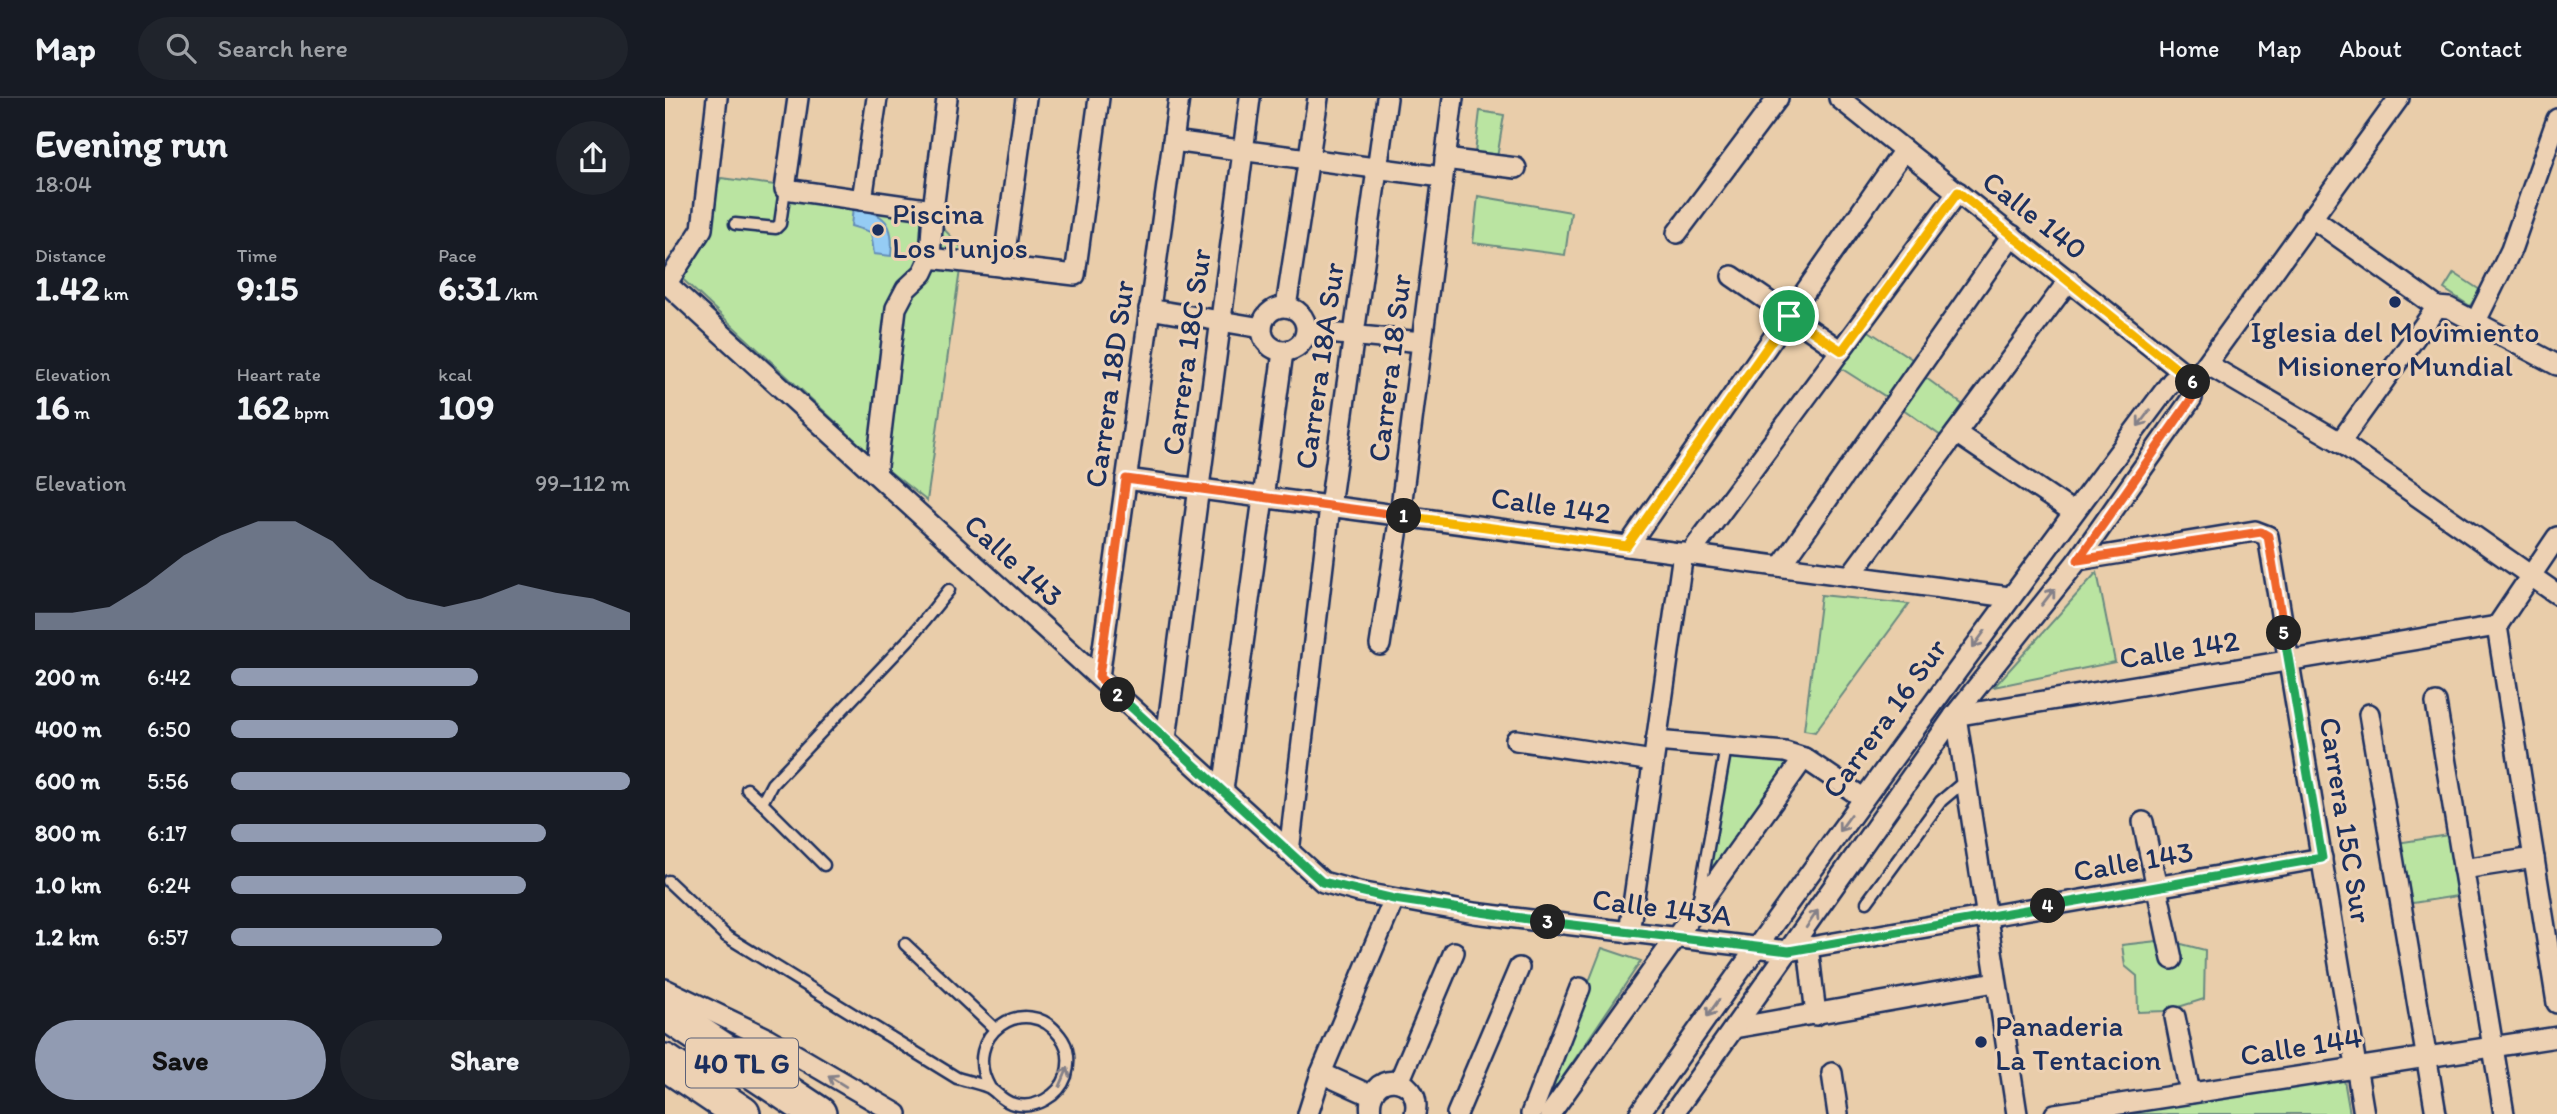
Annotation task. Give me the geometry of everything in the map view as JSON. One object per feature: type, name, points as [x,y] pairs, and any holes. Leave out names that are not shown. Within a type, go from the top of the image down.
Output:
[{"type":"highway","name":"40 TL G","points":[[665,1012],[818,1114]]},
{"type":"highway","name":"40 TL G","points":[[665,1062],[742,1114]]},
{"type":"street","points":[[666,282],[702,229],[717,98]]},
{"type":"street","points":[[798,98],[785,190],[933,210]]},
{"type":"street","points":[[862,201],[877,98]]},
{"type":"street","points":[[876,474],[896,308],[906,289],[923,272],[930,258],[947,98]]},
{"type":"street","points":[[1003,267],[1026,98]]},
{"type":"street","points":[[930,258],[1073,275],[1076,272],[1099,98]]},
{"type":"street","name":"Carrera 18D Sur","points":[[1099,677],[1179,98]]},
{"type":"street","name":"Carrera 18C Sur","points":[[1166,739],[1250,98]]},
{"type":"street","points":[[1286,307],[1318,98]]},
{"type":"street","name":"Carrera 18A Sur","points":[[1289,852],[1330,506],[1387,98]]},
{"type":"street","name":"Carrera 18 Sur","points":[[1380,645],[1401,515],[1453,98]]},
{"type":"street","points":[[1677,233],[1778,98]]},
{"type":"street","name":"Calle 140","points":[[1839,98],[2194,381]]},
{"type":"street","name":"Carrera 16 Sur","points":[[1673,1114],[1734,1028],[1798,949],[1955,716],[2078,560],[2192,398],[2194,381],[2399,98]]},
{"type":"street","points":[[2476,321],[2511,250],[2557,119]]},
{"type":"street","points":[[1173,141],[1377,168],[1516,168]]},
{"type":"street","points":[[1627,546],[1904,150]]},
{"type":"street","points":[[1629,933],[1686,553],[1842,351],[1958,192]]},
{"type":"street","points":[[2311,217],[2437,307],[2449,307],[2557,365]]},
{"type":"street","points":[[1781,566],[2012,236]]},
{"type":"street","points":[[1732,276],[1842,351]]},
{"type":"street","points":[[1850,576],[2069,280]]},
{"type":"street","name":"Calle 143","points":[[666,282],[1322,882]]},
{"type":"street","points":[[1286,307],[1301,314],[1307,331],[1299,346],[1283,352],[1267,344],[1262,328],[1269,312],[1286,307]]},
{"type":"street","points":[[2340,442],[2437,307]]},
{"type":"street","points":[[1149,309],[1262,328]]},
{"type":"street","points":[[1307,331],[1422,342]]},
{"type":"street","points":[[1223,790],[1260,497],[1283,352]]},
{"type":"street","points":[[2207,364],[2340,442],[2557,594]]},
{"type":"street","name":"Carrera 16 Sur","points":[[1639,1114],[1754,949],[2009,597],[2172,380],[2194,381]]},
{"type":"street","points":[[1956,433],[2073,512]]},
{"type":"street","name":"Calle 142","points":[[1126,479],[2009,597]]},
{"type":"street","name":"Carrera 15C Sur","points":[[2078,560],[2255,531],[2268,536],[2364,1114]]},
{"type":"street","points":[[2557,537],[2532,579],[2497,626],[2557,1003]]},
{"type":"street","name":"Calle 142","points":[[1955,716],[2497,626]]},
{"type":"street","points":[[2436,703],[2504,1114]]},
{"type":"street","points":[[2369,714],[2436,1114]]},
{"type":"street","points":[[1955,716],[2017,1114]]},
{"type":"street","points":[[1516,740],[1653,761]]},
{"type":"street","points":[[1656,741],[1785,752],[1804,758],[1863,799]]},
{"type":"street","points":[[1550,1114],[1804,758]]},
{"type":"street","points":[[2143,822],[2172,959]]},
{"type":"street","name":"Calle 143","points":[[1798,949],[2322,858]]},
{"type":"street","points":[[2463,869],[2534,858]]},
{"type":"street","name":"Calle 143A","points":[[1322,882],[1394,899],[1629,933],[1677,937],[1754,949],[1798,949]]},
{"type":"street","points":[[1308,1114],[1321,1073],[1394,899]]},
{"type":"street","points":[[1798,949],[1815,1015]]},
{"type":"street","points":[[1399,1082],[1454,952]]},
{"type":"street","points":[[1457,1114],[1519,968]]},
{"type":"street","points":[[1734,1028],[1995,982]]},
{"type":"street","points":[[1531,1114],[1580,988]]},
{"type":"street","points":[[665,989],[767,1038],[897,1114]]},
{"type":"street","points":[[2175,1017],[2190,1093]]},
{"type":"street","name":"Calle 144","points":[[2055,1114],[2557,1037]]},
{"type":"street","points":[[1321,1073],[1371,1105],[1374,1089],[1386,1082],[1399,1082],[1411,1089],[1416,1101],[1416,1114]]},
{"type":"street","points":[[1832,1073],[1838,1114]]},
{"type":"lane","points":[[735,224],[776,228],[780,224],[785,190]]},
{"type":"lane","points":[[762,803],[772,784],[911,637],[949,590]]},
{"type":"lane","points":[[1697,911],[1726,747]]},
{"type":"lane","points":[[1867,902],[1941,801],[1966,780]]},
{"type":"lane","points":[[747,789],[824,865]]},
{"type":"lane","points":[[668,881],[737,943],[957,1078],[990,1088]]},
{"type":"lane","points":[[905,944],[995,1029]]},
{"type":"lane","points":[[1022,1017],[1044,1022],[1061,1037],[1067,1050],[1069,1065],[1065,1080],[1056,1092],[1037,1103],[1014,1104],[1001,1098],[990,1088],[984,1079],[981,1057],[983,1047],[995,1029],[1022,1017]]},
{"type":"green space","points":[[1480,111],[1504,115],[1497,158],[1475,153]]},
{"type":"green space","points":[[721,178],[920,204],[963,249],[927,501],[884,467],[675,272]]},
{"type":"green space","points":[[1478,196],[1571,212],[1565,255],[1473,243]]},
{"type":"green space","points":[[2454,273],[2480,290],[2470,306],[2444,289]]},
{"type":"green space","points":[[1864,328],[1912,359],[1888,398],[1839,367]]},
{"type":"green space","points":[[1922,375],[1970,410],[1948,441],[1899,406]]},
{"type":"green space","points":[[2097,572],[2115,662],[1994,687]]},
{"type":"green space","points":[[1821,595],[1909,604],[1815,732],[1804,730]]},
{"type":"green space","points":[[1731,753],[1793,762],[1705,885]]},
{"type":"green space","points":[[2448,835],[2457,896],[2406,904],[2397,843]]},
{"type":"green space","points":[[2166,940],[2205,950],[2204,999],[2166,1011],[2138,1012],[2137,976],[2125,966],[2122,945]]},
{"type":"green space","points":[[1602,948],[1641,961],[1538,1114]]},
{"type":"green space","points":[[2343,1074],[2350,1114],[2104,1114]]},
{"type":"water","name":"Piscina Los Tunjos","points":[[853,207],[880,216],[885,221],[891,235],[891,256],[874,254],[871,232],[851,226]]},
{"type":"place","name":"Piscina Los Tunjos","points":[[878,230]]},
{"type":"place","name":"Iglesia del Movimiento Misionero Mundial","points":[[2395,302]]},
{"type":"place","name":"Panaderia La Tentacion","points":[[1981,1042]]},
{"type":"route","points":[[1958,192],[2194,381],[2192,398],[2078,560],[2255,531],[2268,536],[2322,858],[1789,951],[1754,949],[1474,913],[1359,892],[1322,882],[1099,677],[1126,479],[1627,546],[1789,316],[1842,351],[1958,192]]}]
